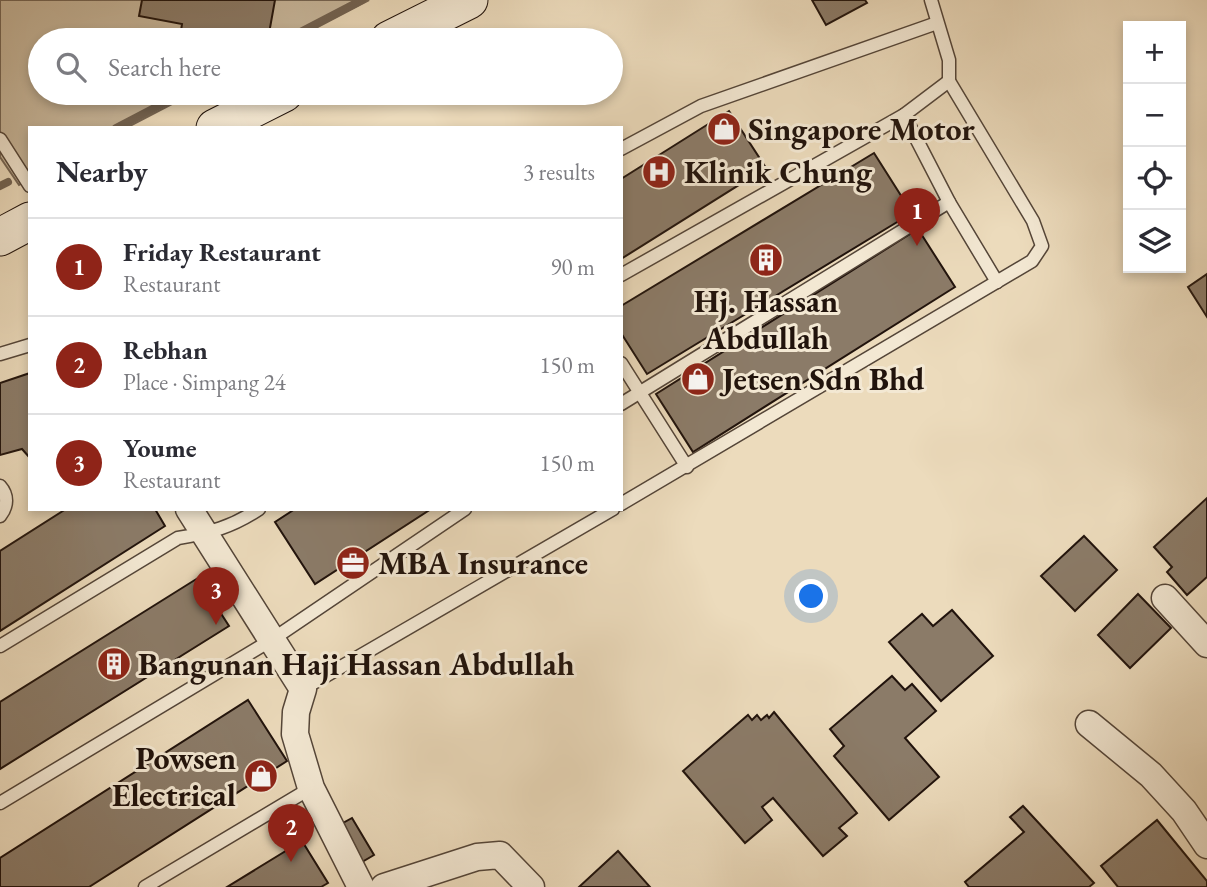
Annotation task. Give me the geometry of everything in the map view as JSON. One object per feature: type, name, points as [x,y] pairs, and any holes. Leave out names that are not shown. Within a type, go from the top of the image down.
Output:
[{"type":"street","points":[[413,28],[469,0]]},
{"type":"street","points":[[219,126],[260,105]]},
{"type":"street","points":[[190,511],[303,689],[296,712],[295,734],[311,788],[361,887]]},
{"type":"street","points":[[1165,598],[1207,644]]},
{"type":"street","points":[[1089,724],[1150,775],[1184,811],[1207,845]]},
{"type":"street","points":[[384,887],[477,857],[500,855],[531,887]]},
{"type":"lane","points":[[623,504],[1032,261],[1042,246],[1033,221],[949,81],[949,60],[931,0]]},
{"type":"lane","points":[[623,148],[701,106],[937,23]]},
{"type":"lane","points":[[623,274],[904,115],[949,81]]},
{"type":"lane","points":[[904,115],[949,202],[997,282]]},
{"type":"lane","points":[[0,139],[28,183]]},
{"type":"lane","points":[[623,403],[949,202]]},
{"type":"lane","points":[[0,354],[28,346]]},
{"type":"lane","points":[[623,367],[687,467]]},
{"type":"lane","points":[[0,486],[6,497],[6,504],[0,516]]},
{"type":"lane","points":[[0,646],[178,538],[205,534],[234,525],[254,511]]},
{"type":"lane","points":[[0,803],[273,639],[462,511]]},
{"type":"lane","points":[[303,689],[610,511]]},
{"type":"lane","points":[[145,887],[311,788]]},
{"type":"shaded area","points":[[0,0],[369,0],[316,28],[28,28],[28,105],[170,105],[130,126],[28,126],[28,180],[19,185],[0,157]]},
{"type":"building","points":[[142,0],[275,0],[270,28],[181,28],[182,24],[139,16]]},
{"type":"building","points":[[812,0],[865,0],[867,3],[826,25]]},
{"type":"building","points":[[729,111],[766,168],[623,258],[623,178]]},
{"type":"building","name":"Hj. Hassan Abdullah","points":[[874,153],[912,213],[647,374],[623,336],[623,305]]},
{"type":"building","name":"Hj. Hassan Abdullah","points":[[918,229],[955,287],[693,452],[656,394]]},
{"type":"building","points":[[1207,274],[1207,317],[1188,287]]},
{"type":"building","points":[[28,374],[28,456],[22,449],[0,455],[0,383]]},
{"type":"building","points":[[1207,498],[1207,577],[1187,595],[1167,572],[1172,567],[1154,547]]},
{"type":"building","points":[[63,511],[156,511],[165,526],[0,631],[0,551]]},
{"type":"building","points":[[292,511],[428,511],[315,584],[275,522]]},
{"type":"building","points":[[1084,536],[1117,570],[1075,611],[1041,576]]},
{"type":"building","name":"Bangunan Haji Hassan Abdullah","points":[[198,578],[229,626],[0,769],[0,702]]},
{"type":"building","points":[[1138,594],[1171,628],[1130,668],[1098,635]]},
{"type":"building","points":[[952,610],[993,656],[941,701],[889,642],[922,614],[933,626]]},
{"type":"building","points":[[892,676],[905,690],[912,684],[936,711],[905,738],[939,777],[889,820],[834,756],[844,746],[830,729]]},
{"type":"building","points":[[248,700],[287,761],[89,887],[0,887],[0,858]]},
{"type":"building","points":[[774,712],[857,813],[839,828],[847,836],[823,856],[773,798],[762,807],[772,820],[745,843],[683,771],[748,715],[752,720],[757,715],[761,720],[767,715],[769,718]]},
{"type":"building","points":[[1023,806],[1094,883],[1089,887],[969,887],[965,882],[1024,832],[1010,817]]},
{"type":"building","points":[[352,818],[374,855],[355,866],[334,828]]},
{"type":"building","points":[[1157,820],[1207,881],[1207,887],[1118,887],[1101,866]]},
{"type":"building","points":[[302,841],[328,883],[321,887],[227,887]]},
{"type":"building","points":[[618,851],[650,887],[579,887]]},
{"type":"waterway","points":[[308,28],[362,0]]},
{"type":"waterway","points":[[120,126],[160,105]]},
{"type":"waterway","points":[[0,186],[8,182]]},
{"type":"place","name":"Singapore Motor","points":[[724,129]]},
{"type":"place","name":"Klinik Chung","points":[[659,172]]},
{"type":"place","name":"Friday Restaurant","points":[[917,246]]},
{"type":"place","name":"Hj. Hassan Abdullah","points":[[766,260]]},
{"type":"place","name":"Jetsen Sdn Bhd","points":[[698,379]]},
{"type":"place","name":"MBA Insurance","points":[[353,563]]},
{"type":"place","name":"Youme","points":[[216,625]]},
{"type":"place","name":"Bangunan Haji Hassan Abdullah","points":[[114,664]]},
{"type":"place","name":"Powsen Electrical","points":[[261,776]]},
{"type":"place","name":"Rebhan","points":[[291,862]]}]
